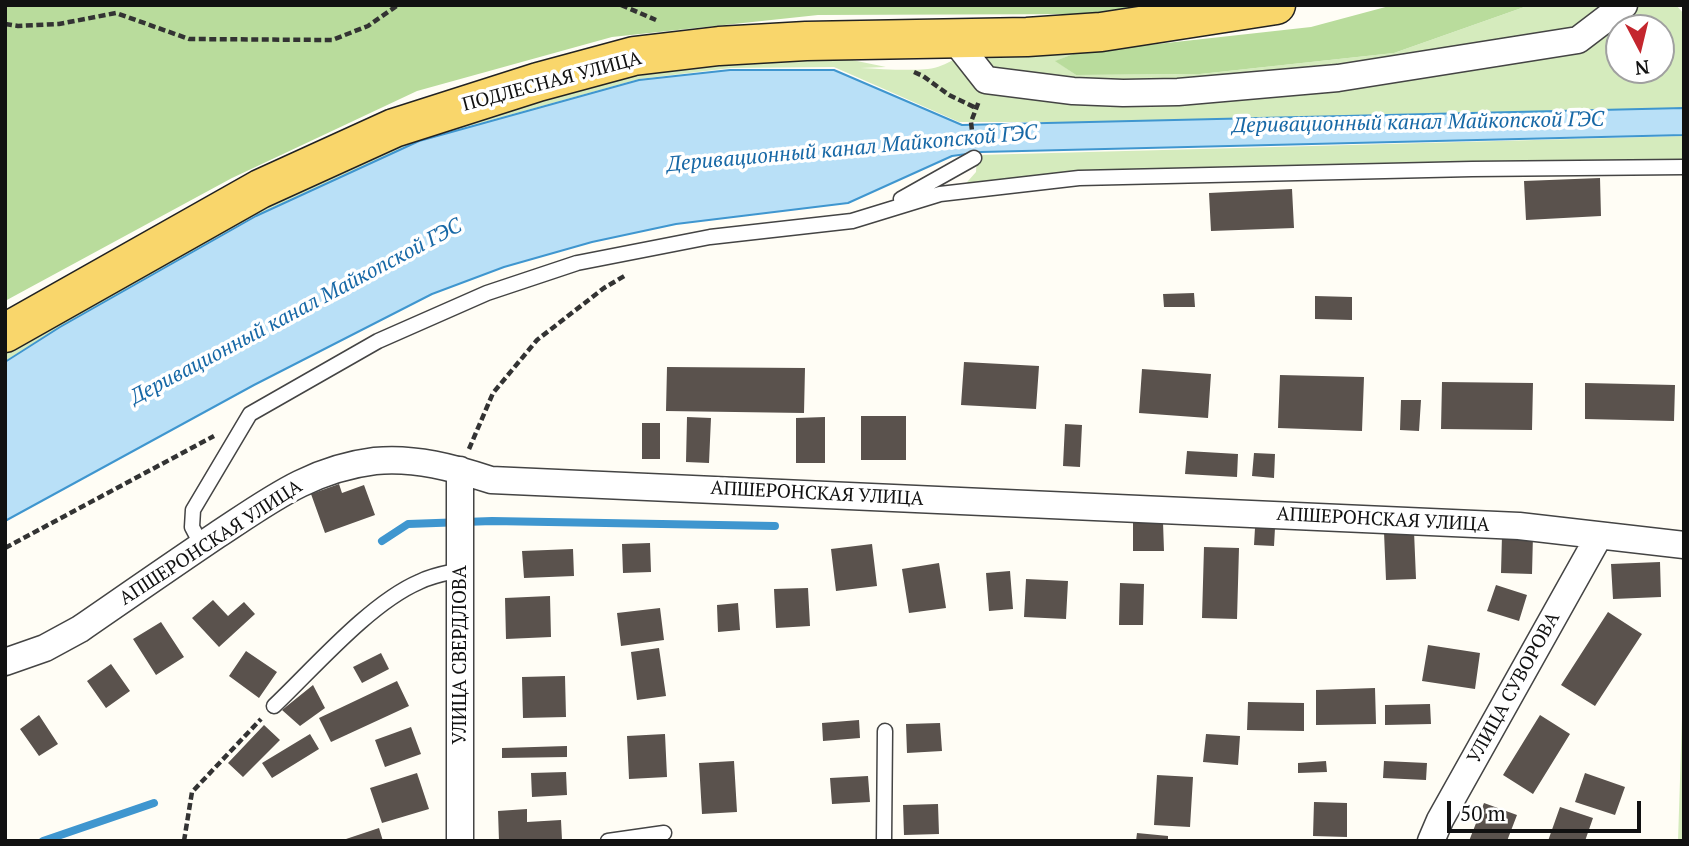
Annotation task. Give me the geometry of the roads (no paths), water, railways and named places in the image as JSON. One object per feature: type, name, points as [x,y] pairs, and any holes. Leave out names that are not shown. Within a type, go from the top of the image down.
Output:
[{"type":"main road","name":"ПОДЛЕСНАЯ УЛИЦА","points":[[5,333],[260,189],[394,128],[538,82],[634,57],[806,41],[1027,37],[1101,32],[1276,5]]},
{"type":"street","points":[[953,38],[986,80],[1073,90],[1178,92],[1338,78],[1578,40],[1624,5]]},
{"type":"street","name":"АПШЕРОНСКАЯ УЛИЦА","points":[[5,662],[45,648],[80,629],[291,486],[336,469],[376,461],[416,461],[491,480],[1506,526],[1684,545]]},
{"type":"street","name":"УЛИЦА СВЕРДЛОВА","points":[[460,470],[460,841]]},
{"type":"street","name":"УЛИЦА СУВОРОВА","points":[[1431,841],[1440,820],[1599,536]]},
{"type":"lane","points":[[881,210],[974,158]]},
{"type":"lane","points":[[202,546],[192,527],[193,510],[250,414],[379,341],[487,293],[577,263],[710,237],[852,221],[940,194],[1079,178],[1684,167]]},
{"type":"lane","points":[[274,706],[372,613],[416,583],[435,575],[461,570]]},
{"type":"lane","points":[[884,841],[885,731]]},
{"type":"lane","points":[[608,841],[664,833]]},
{"type":"water","name":"Деривационный канал Майкопской ГЭС","points":[[730,70],[834,70],[962,125],[1684,108],[1684,135],[981,152],[952,156],[848,203],[676,224],[592,242],[504,267],[432,294],[254,385],[5,521],[5,362],[60,327],[256,216],[419,141],[639,80]]},
{"type":"waterway","points":[[382,541],[408,524],[492,521],[775,526]]},
{"type":"waterway","points":[[43,841],[154,803]]}]
